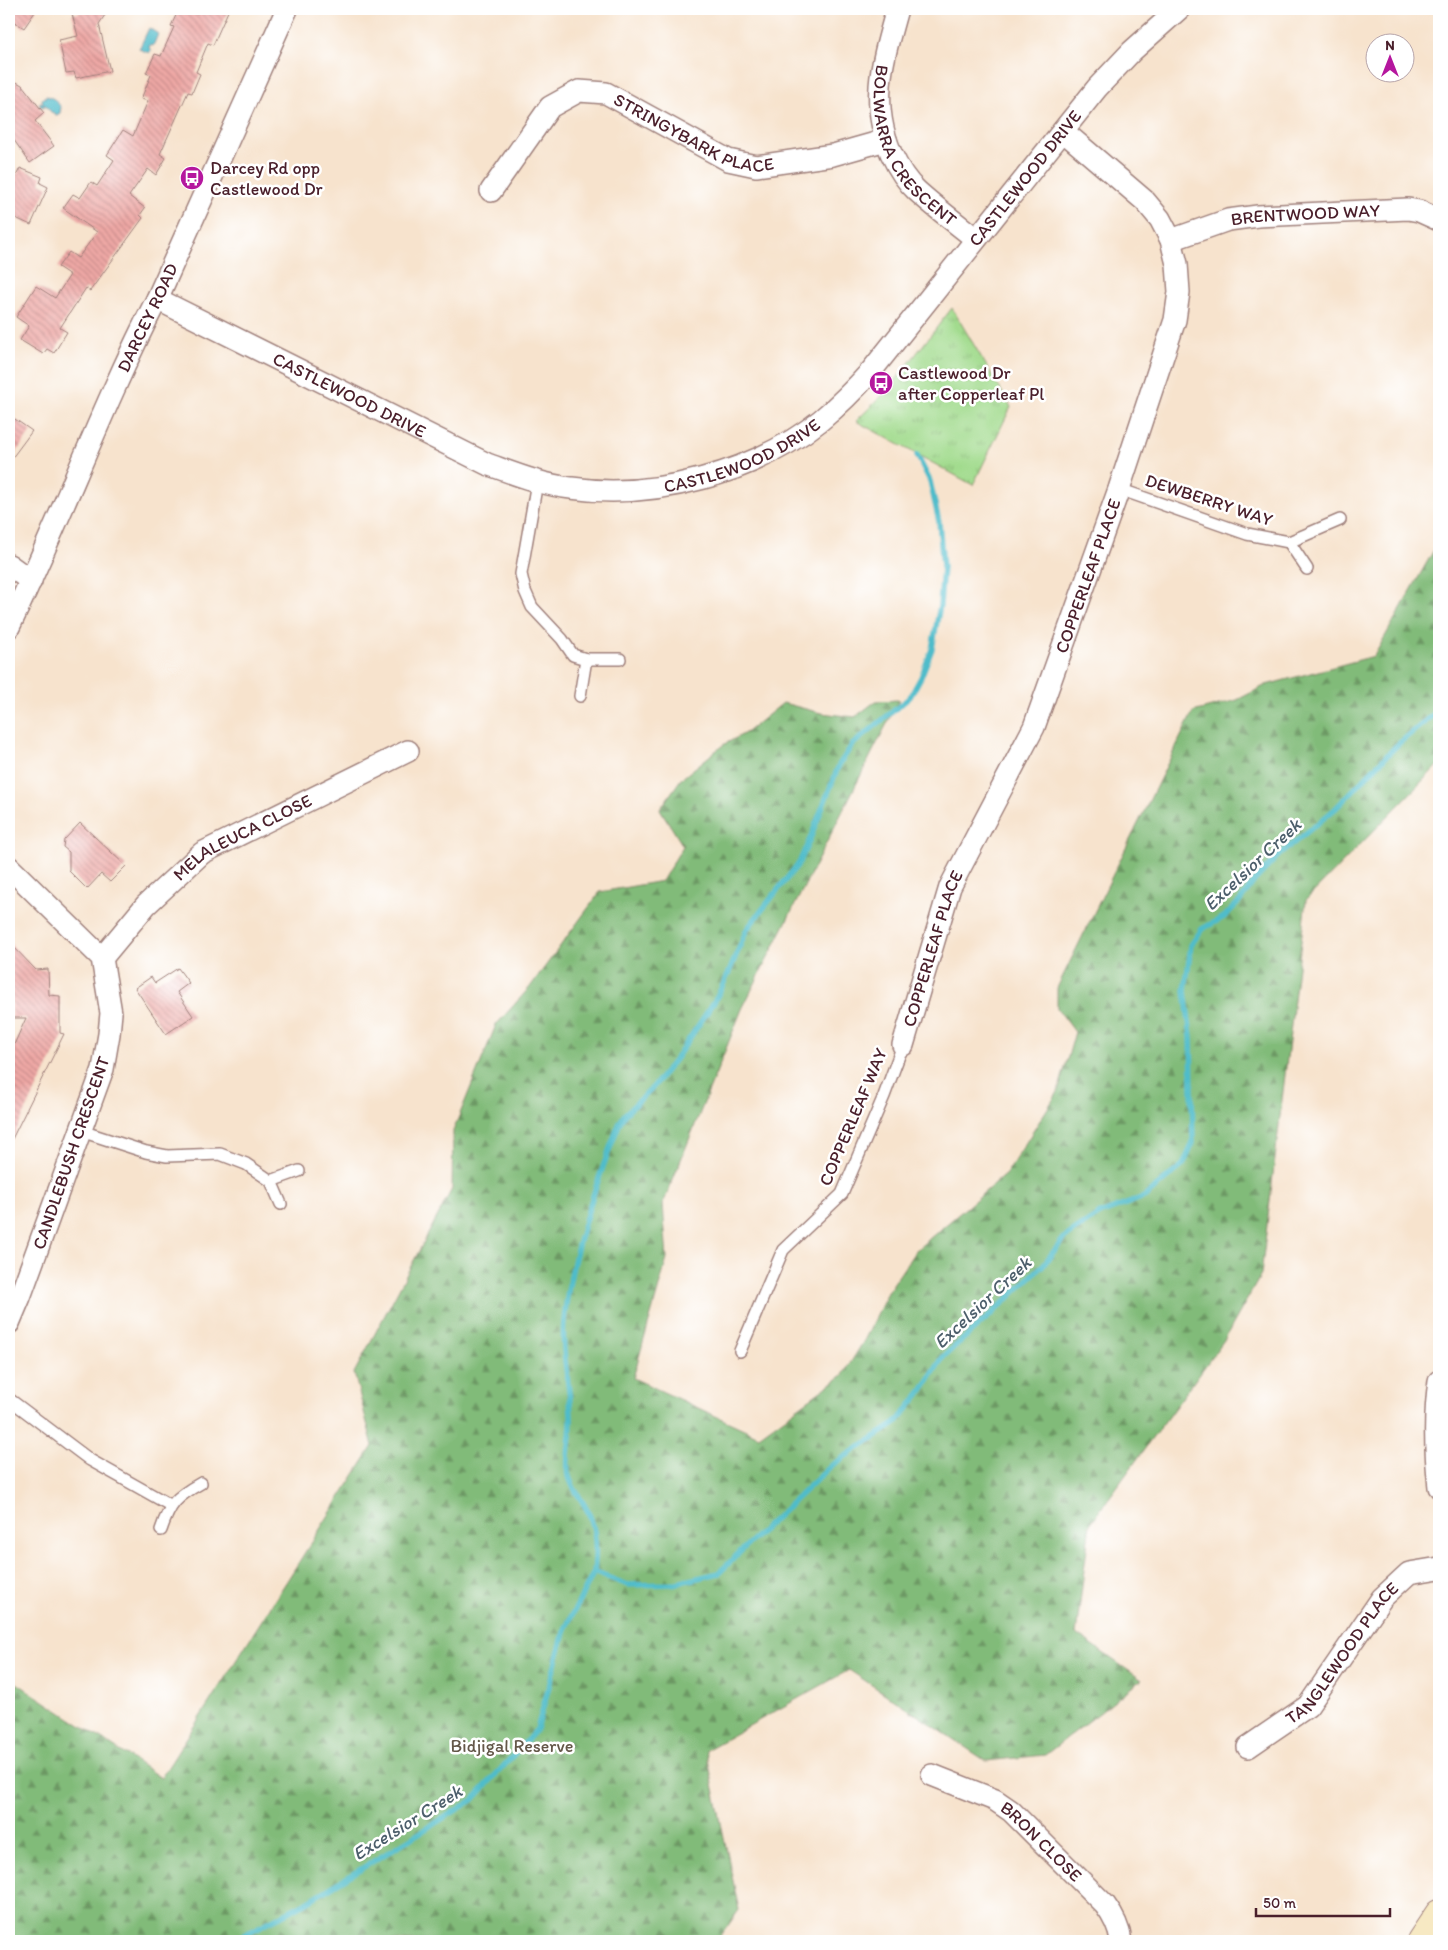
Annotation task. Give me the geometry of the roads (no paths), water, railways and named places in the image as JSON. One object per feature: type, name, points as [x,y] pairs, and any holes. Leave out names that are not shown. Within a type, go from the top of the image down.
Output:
[{"type":"street","name":"DARCEY ROAD","points":[[9,627],[31,581],[136,340],[157,298],[287,9]]},
{"type":"street","name":"BOLWARRA CRESCENT","points":[[897,9],[883,59],[878,87],[879,112],[886,140],[896,164],[916,189],[976,239]]},
{"type":"street","name":"CASTLEWOOD DRIVE","points":[[157,298],[488,464],[537,482],[570,488],[606,491],[679,484],[717,474],[747,464],[785,443],[819,421],[849,395],[872,370],[1097,88],[1132,51],[1179,9]]},
{"type":"street","name":"STRINGYBARK PLACE","points":[[491,192],[550,107],[579,91],[606,93],[728,160],[756,166],[833,154],[886,140]]},
{"type":"street","name":"COPPERLEAF PLACE","points":[[903,1045],[950,887],[1034,727],[1119,489],[1175,320],[1179,292],[1177,264],[1171,240],[1160,219],[1145,201],[1063,132]]},
{"type":"street","name":"BRENTWOOD WAY","points":[[1171,240],[1228,220],[1275,215],[1408,209],[1419,211],[1439,220]]},
{"type":"street","points":[[9,566],[31,581]]},
{"type":"street","name":"MELALEUCA CLOSE","points":[[102,958],[146,905],[202,854],[408,751]]},
{"type":"street","points":[[9,867],[102,958]]},
{"type":"street","name":"CANDLEBUSH CRESCENT","points":[[9,1323],[15,1293],[103,1069],[111,1013],[102,958]]},
{"type":"street","points":[[1439,1381],[1436,1399],[1436,1461],[1439,1487]]},
{"type":"street","name":"TANGLEWOOD PLACE","points":[[1248,1747],[1308,1706],[1382,1598],[1409,1573],[1439,1568]]},
{"type":"street","name":"BRON CLOSE","points":[[932,1775],[995,1800],[1011,1811],[1106,1905],[1115,1918],[1120,1941]]},
{"type":"street","points":[[1421,1941],[1439,1914]]},
{"type":"lane","points":[[537,482],[521,574],[524,591],[532,607],[562,639],[574,655],[586,659],[620,658]]},
{"type":"lane","name":"DEWBERRY WAY","points":[[1119,489],[1247,534],[1289,542],[1340,520]]},
{"type":"lane","name":"DEWBERRY WAY","points":[[1289,542],[1307,569]]},
{"type":"lane","points":[[580,696],[586,659]]},
{"type":"lane","name":"COPPERLEAF WAY","points":[[740,1351],[783,1250],[842,1194],[884,1096],[903,1045]]},
{"type":"lane","points":[[80,1131],[146,1152],[168,1156],[220,1154],[246,1164],[271,1182],[281,1204]]},
{"type":"lane","points":[[271,1182],[300,1171]]},
{"type":"lane","points":[[9,1399],[90,1460],[170,1505]]},
{"type":"lane","points":[[161,1530],[170,1505],[185,1491],[201,1482]]},
{"type":"water","points":[[149,28],[158,34],[153,46],[150,45],[149,48],[151,50],[149,53],[139,49]]},
{"type":"water","points":[[47,96],[54,99],[61,107],[60,113],[57,115],[53,114],[44,104],[44,107],[40,106],[40,102],[43,103],[42,99]]},
{"type":"waterway","points":[[594,1572],[593,1526],[585,1507],[571,1483],[568,1472],[571,1415],[563,1333],[567,1296],[585,1220],[620,1122],[625,1114],[654,1086],[677,1057],[714,1002],[727,977],[747,929],[799,863],[839,765],[852,745],[910,697],[921,677],[932,649],[940,605],[943,567],[939,522],[930,481],[917,455]]},
{"type":"waterway","name":"Excelsior Creek","points":[[232,1941],[307,1902],[473,1800],[537,1729],[565,1629],[594,1572],[628,1585],[672,1584],[719,1573],[832,1465],[896,1423],[922,1391],[943,1357],[1044,1264],[1065,1237],[1100,1214],[1144,1197],[1183,1165],[1193,1143],[1191,1037],[1185,991],[1191,945],[1202,929],[1224,917],[1240,901],[1255,880],[1278,856],[1335,809],[1397,745],[1439,710]]},
{"type":"place","name":"Darcey Rd opp Castlewood Dr","points":[[192,178]]},
{"type":"place","name":"Castlewood Dr after Copperleaf Pl","points":[[881,383]]},
{"type":"park label","name":"Bidjigal Reserve","points":[[512,1746]]}]
